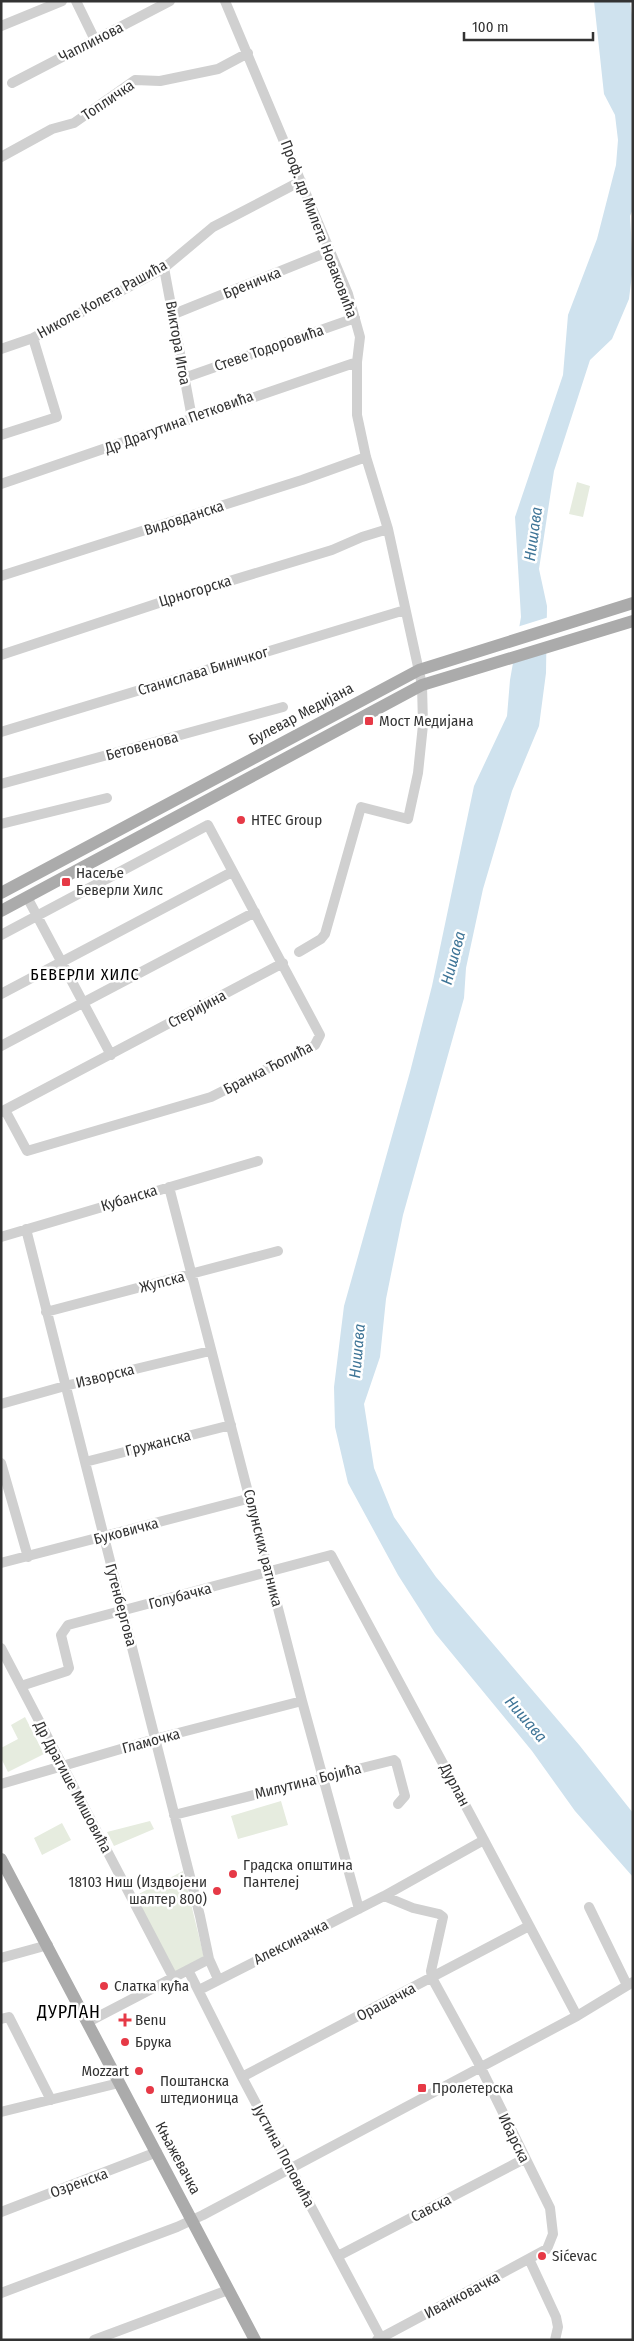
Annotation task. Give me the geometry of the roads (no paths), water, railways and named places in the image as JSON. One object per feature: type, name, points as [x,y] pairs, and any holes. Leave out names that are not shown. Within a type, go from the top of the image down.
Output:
[{"type":"main road","name":"Булевар Медијана","points":[[1,893],[419,670],[633,603]]},
{"type":"main road","name":"Булевар Медијана","points":[[1,911],[422,685],[633,621]]},
{"type":"main road","name":"Књажевачка","points":[[1,1859],[255,2340]]},
{"type":"street","points":[[1,26],[62,1]]},
{"type":"street","points":[[76,1],[94,40]]},
{"type":"street","name":"Чаплинова","points":[[12,83],[170,1]]},
{"type":"street","name":"Проф. др Милета Новаковића","points":[[225,1],[348,294],[355,318],[360,337],[357,362],[358,415],[366,457],[388,529],[422,685]]},
{"type":"street","name":"Топличка","points":[[1,158],[52,129],[74,123],[135,80],[160,81],[218,70],[248,54]]},
{"type":"street","name":"Николе Колета Рашића","points":[[1,349],[33,338],[164,268],[214,227],[301,181]]},
{"type":"street","name":"Бреничка","points":[[174,314],[330,251]]},
{"type":"street","name":"Виктора Игоа","points":[[164,268],[192,418]]},
{"type":"street","name":"Стеве Тодоровића","points":[[184,378],[355,318]]},
{"type":"street","points":[[1,436],[57,417],[33,338]]},
{"type":"street","name":"Др Драгутина Петковића","points":[[1,484],[357,362]]},
{"type":"street","name":"Видовданска","points":[[1,576],[302,480],[366,457]]},
{"type":"street","name":"Црногорска","points":[[1,655],[180,596],[332,550],[362,537],[388,529]]},
{"type":"street","name":"Станислава Биничког","points":[[1,732],[405,610]]},
{"type":"street","points":[[299,952],[321,939],[324,934],[361,807],[408,819],[418,773],[423,725],[422,685]]},
{"type":"street","name":"Бетовенова","points":[[1,784],[283,707]]},
{"type":"street","points":[[1,824],[107,798]]},
{"type":"street","name":"Бранка Ћопића","points":[[3,1111],[27,1151],[211,1097],[316,1045],[319,1040],[319,1030],[232,872],[208,824],[37,916]]},
{"type":"street","points":[[1,994],[232,872]]},
{"type":"street","points":[[27,897],[111,1055]]},
{"type":"street","points":[[1,1046],[255,912]]},
{"type":"street","points":[[1,935],[37,916]]},
{"type":"street","name":"Стеријина","points":[[3,1111],[283,963]]},
{"type":"street","name":"Кубанска","points":[[1,1237],[258,1161]]},
{"type":"street","name":"Солунских ратника","points":[[169,1187],[322,1777],[359,1908]]},
{"type":"street","name":"Гутенбергова","points":[[26,1229],[209,1959],[218,1979]]},
{"type":"street","name":"Жупска","points":[[46,1312],[278,1251]]},
{"type":"street","name":"Изворска","points":[[1,1404],[64,1386],[210,1351]]},
{"type":"street","name":"Гружанска","points":[[85,1462],[231,1425]]},
{"type":"street","points":[[1,1463],[28,1556]]},
{"type":"street","name":"Буковичка","points":[[1,1564],[251,1498]]},
{"type":"street","name":"Голубачка","points":[[21,1686],[67,1671],[70,1668],[61,1636],[68,1625],[330,1555]]},
{"type":"street","name":"Дурлан","points":[[330,1555],[484,1840],[576,2016]]},
{"type":"street","name":"Др Драгише Мишовића","points":[[1,1648],[61,1766],[174,1978]]},
{"type":"street","name":"Гламочка","points":[[1,1784],[302,1701]]},
{"type":"street","name":"Милутина Бојића","points":[[174,1815],[394,1760],[405,1796],[398,1804]]},
{"type":"street","name":"Алексиначка","points":[[199,1990],[384,1896],[484,1840]]},
{"type":"street","points":[[384,1896],[413,1908],[439,1914],[443,1917],[431,1971],[432,1978]]},
{"type":"street","points":[[1,2293],[192,2221],[576,2016],[630,1983],[589,1907]]},
{"type":"street","name":"Орашачка","points":[[242,2077],[529,1926]]},
{"type":"street","points":[[1,1958],[48,1945]]},
{"type":"street","points":[[88,2022],[209,1959]]},
{"type":"street","name":"Јустина Поповића","points":[[188,1970],[380,2339]]},
{"type":"street","name":"Ибарска","points":[[432,1978],[480,2068],[524,2160],[550,2208],[552,2234],[547,2249]]},
{"type":"street","points":[[1,2019],[9,2017],[51,2100]]},
{"type":"street","points":[[1,2112],[119,2083]]},
{"type":"street","name":"Озренска","points":[[1,2212],[157,2152]]},
{"type":"street","name":"Савска","points":[[338,2256],[524,2160]]},
{"type":"street","name":"Иванковачка","points":[[380,2339],[547,2249]]},
{"type":"street","points":[[529,2259],[556,2317],[558,2327],[555,2340]]},
{"type":"street","points":[[94,2340],[228,2290]]},
{"type":"water","name":"Нишава","points":[[594,1],[630,1],[633,22],[633,209],[630,216],[633,266],[629,299],[612,339],[590,360],[554,471],[539,569],[547,606],[546,673],[539,726],[512,791],[483,889],[466,968],[464,998],[403,1215],[386,1299],[380,1357],[364,1404],[374,1468],[394,1517],[436,1577],[580,1746],[633,1813],[633,1877],[575,1811],[532,1751],[435,1633],[398,1575],[348,1483],[335,1427],[334,1387],[344,1306],[410,1072],[432,986],[474,786],[507,716],[510,680],[521,617],[515,517],[563,375],[568,315],[597,239],[616,165],[618,140],[615,115],[604,94]]},
{"type":"place","name":"Мост Медијана","points":[[369,721]]},
{"type":"place","name":"HTEC Group","points":[[241,820]]},
{"type":"place","name":"Насеље Беверли Хилс","points":[[66,882]]},
{"type":"place","name":"Градска општина Пантелеј","points":[[233,1874]]},
{"type":"place","name":"18103 Ниш (Издвојени шалтер 800)","points":[[217,1891]]},
{"type":"place","name":"Слатка кућа","points":[[104,1986]]},
{"type":"place","name":"Benu","points":[[125,2020]]},
{"type":"place","name":"Брука","points":[[125,2042]]},
{"type":"place","name":"Mozzart","points":[[139,2071]]},
{"type":"place","name":"Пролетерска","points":[[422,2088]]},
{"type":"place","name":"Поштанска штедионица","points":[[150,2090]]},
{"type":"place","name":"Sićevac","points":[[542,2256]]},
{"type":"district","name":"БЕВЕРЛИ ХИЛС","points":[[85,974]]},
{"type":"district","name":"ДУРЛАН","points":[[69,2012]]}]
